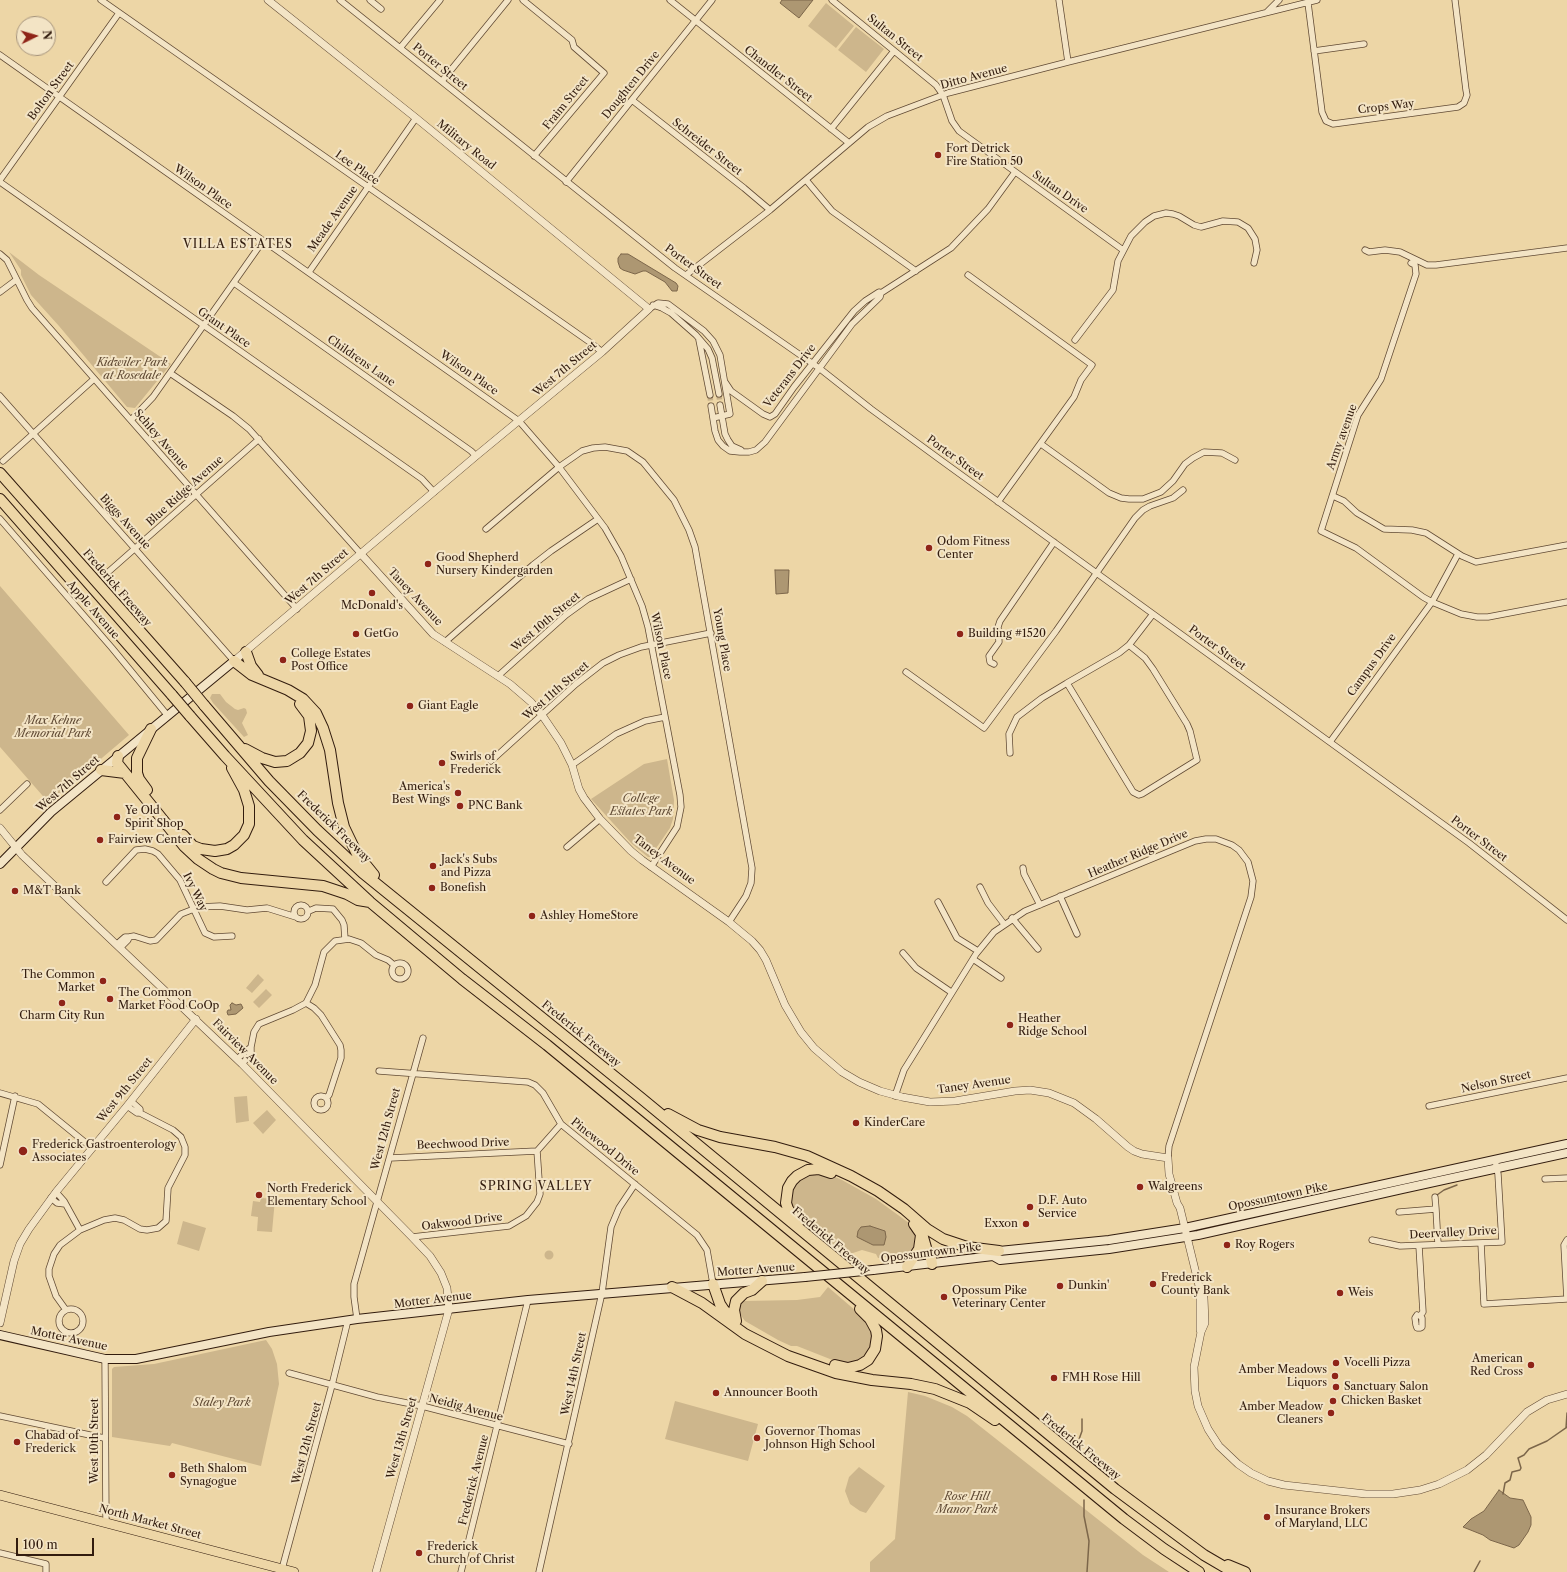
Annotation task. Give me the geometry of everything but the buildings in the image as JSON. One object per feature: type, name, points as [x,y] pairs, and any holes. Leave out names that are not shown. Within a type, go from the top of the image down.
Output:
[{"type":"highway","name":"Frederick Freeway","points":[[0,473],[185,682],[269,781],[317,830],[363,873],[641,1098],[1115,1489],[1204,1555]]},
{"type":"highway","points":[[0,500],[225,756],[303,840],[370,902],[462,979],[547,1045],[1129,1524],[1199,1572]]},
{"type":"highway","points":[[246,652],[251,666],[260,678]]},
{"type":"highway","points":[[234,661],[252,675],[303,699],[316,714],[327,737],[341,817],[348,837],[356,854],[405,908]]},
{"type":"highway","points":[[234,661],[235,668],[245,678],[300,703],[307,712],[311,726],[311,734],[305,747],[300,753],[287,761],[275,762],[267,760],[238,745]]},
{"type":"highway","points":[[139,779],[137,773],[137,758],[151,729]]},
{"type":"highway","points":[[118,756],[139,779],[188,841],[200,849],[215,852],[234,845],[244,835],[250,818],[249,806],[244,790],[225,756]]},
{"type":"highway","points":[[118,756],[117,763],[184,846],[198,859],[213,869],[221,873],[241,878],[323,886],[347,894],[358,900],[370,902]]},
{"type":"highway","points":[[101,770],[125,773]]},
{"type":"highway","points":[[641,1098],[698,1130],[720,1137],[775,1147],[807,1156],[851,1176],[890,1199],[918,1220],[932,1243],[933,1250],[930,1253],[932,1264]]},
{"type":"highway","points":[[819,1246],[812,1235],[796,1221],[786,1203],[788,1188],[792,1181],[803,1172],[814,1169],[828,1171],[874,1195],[924,1231],[956,1245],[996,1254]]},
{"type":"highway","points":[[907,1267],[919,1249],[924,1231]]},
{"type":"highway","points":[[736,1321],[734,1310],[736,1301],[744,1293],[752,1290],[762,1281]]},
{"type":"highway","points":[[713,1284],[720,1304],[729,1316],[736,1321],[765,1338],[794,1352],[841,1367],[853,1368],[864,1363],[872,1355],[875,1349],[877,1336],[874,1324],[862,1310],[853,1303],[844,1289]]},
{"type":"highway","points":[[713,1284],[711,1295],[719,1315]]},
{"type":"highway","points":[[672,1287],[694,1298],[733,1326],[760,1342],[802,1362],[836,1373],[855,1377],[911,1384],[934,1389],[970,1403],[1000,1423],[1016,1430]]},
{"type":"highway","points":[[1204,1555],[1233,1572]]},
{"type":"highway","points":[[1204,1555],[1245,1572]]},
{"type":"main road","name":"West 7th Street","points":[[0,864],[51,812],[234,661]]},
{"type":"main road","name":"Opossumtown Pike","points":[[996,1254],[1000,1260],[1116,1248],[1187,1237],[1496,1164],[1567,1144]]},
{"type":"main road","name":"Opossumtown Pike","points":[[873,1270],[932,1264],[1185,1228],[1496,1164],[1567,1153]]},
{"type":"main road","name":"Motter Avenue","points":[[0,1335],[105,1359],[142,1358],[269,1332],[348,1320],[528,1300],[672,1287],[762,1281],[873,1270]]},
{"type":"main road","name":"North Market Street","points":[[0,1495],[294,1572]]},
{"type":"street","name":"Lee Place","points":[[101,0],[602,352]]},
{"type":"street","name":"Military Road","points":[[268,0],[651,307]]},
{"type":"street","name":"Porter Street","points":[[340,0],[566,182],[686,275],[819,368],[870,408],[998,502],[1469,843],[1567,920]]},
{"type":"street","points":[[370,0],[381,9]]},
{"type":"street","points":[[400,48],[440,0]]},
{"type":"street","points":[[442,81],[508,0]]},
{"type":"street","name":"Fraim Street","points":[[523,0],[572,40],[574,47],[604,73],[534,156]]},
{"type":"street","name":"Chandler Street","points":[[670,0],[849,143]]},
{"type":"street","name":"Doughten Drive","points":[[566,182],[712,0]]},
{"type":"street","name":"Sultan Street","points":[[832,0],[936,85],[943,95]]},
{"type":"street","points":[[1059,0],[1068,62]]},
{"type":"street","points":[[1267,12],[1279,0]]},
{"type":"street","points":[[1286,0],[1291,6]]},
{"type":"street","name":"Ditto Avenue","points":[[686,275],[770,210],[868,127],[887,116],[943,95],[1068,62],[1317,0]]},
{"type":"street","name":"Crops Way","points":[[1308,3],[1322,112],[1326,121],[1333,124],[1458,107],[1464,103],[1467,95],[1455,0]]},
{"type":"street","name":"Bolton Street","points":[[0,181],[119,13]]},
{"type":"street","points":[[1314,51],[1364,44]]},
{"type":"street","points":[[831,129],[894,51]]},
{"type":"street","name":"Wilson Place","points":[[0,55],[520,421],[559,467],[598,519],[621,556],[632,579],[642,606],[652,645],[681,807],[677,827],[651,867]]},
{"type":"street","name":"Sultan Drive","points":[[943,95],[952,121],[959,130],[1123,250]]},
{"type":"street","name":"Schreider Street","points":[[632,100],[770,210]]},
{"type":"street","name":"Meade Avenue","points":[[309,272],[416,118]]},
{"type":"street","name":"Veterans Drive","points":[[725,382],[731,391],[763,414],[770,417],[775,414],[854,311],[865,301],[879,292],[881,293],[944,253],[988,209],[1015,172]]},
{"type":"street","points":[[806,180],[832,211],[916,271]]},
{"type":"street","name":"Grant Place","points":[[0,181],[422,479],[434,492]]},
{"type":"street","points":[[1075,340],[1114,290],[1116,268],[1123,250],[1131,236],[1154,216],[1166,213],[1179,216],[1194,225],[1201,227],[1228,220],[1243,225],[1252,233],[1255,239],[1257,250],[1254,262]]},
{"type":"street","points":[[131,420],[153,397],[263,241]]},
{"type":"street","points":[[1365,250],[1369,252],[1385,250],[1400,252],[1427,265],[1436,265],[1567,248]]},
{"type":"street","points":[[0,254],[6,260],[16,280],[0,292]]},
{"type":"street","name":"Army avenue","points":[[1411,263],[1414,265],[1416,274],[1381,379],[1358,415],[1321,531],[1356,548],[1432,602]]},
{"type":"street","points":[[968,275],[1092,365],[1081,380],[1074,397],[998,502]]},
{"type":"street","name":"Schley Avenue","points":[[16,280],[32,308],[297,609]]},
{"type":"street","name":"Childrens Lane","points":[[234,283],[476,456]]},
{"type":"street","name":"Veterans Drive","points":[[746,452],[756,450],[765,442],[852,324],[880,297],[881,293]]},
{"type":"street","points":[[651,307],[658,303],[668,304],[704,331],[713,341],[720,355],[730,414],[713,418]]},
{"type":"street","points":[[651,307],[662,308],[671,313],[696,335],[708,350],[712,358],[719,394]]},
{"type":"street","name":"West 7th Street","points":[[234,661],[476,456],[602,352],[651,307]]},
{"type":"street","points":[[696,335],[700,342],[710,395]]},
{"type":"street","name":"Taney Avenue","points":[[170,373],[233,416],[259,439],[427,628],[445,642],[498,676],[522,694],[542,715],[561,743],[572,766],[579,789],[600,819],[631,851],[651,867],[729,922],[760,950],[770,969],[791,1018],[814,1048],[842,1072],[869,1087],[895,1096],[930,1102],[955,1101],[1015,1091],[1042,1092],[1074,1103],[1086,1111],[1134,1151],[1142,1154],[1168,1158]]},
{"type":"street","points":[[3,461],[94,379]]},
{"type":"street","name":"Biggs Avenue","points":[[0,396],[234,661]]},
{"type":"street","points":[[720,405],[728,440],[732,446],[746,452]]},
{"type":"street","points":[[711,406],[718,440],[730,451],[746,452]]},
{"type":"street","name":"Blue Ridge Avenue","points":[[106,574],[259,439]]},
{"type":"street","points":[[1041,444],[1109,493],[1121,498],[1129,499],[1143,499],[1161,492],[1173,481],[1185,464],[1204,452],[1222,453],[1235,460]]},
{"type":"street","name":"Young Place","points":[[486,529],[559,467],[582,451],[593,448],[605,447],[627,451],[643,462],[652,471],[674,500],[689,530],[695,547],[752,868],[751,883],[746,896],[729,922]]},
{"type":"street","points":[[906,672],[984,728],[1097,573],[1135,518],[1143,510],[1173,498],[1183,490]]},
{"type":"street","points":[[1333,496],[1344,502],[1357,513],[1384,529],[1412,530],[1426,533],[1458,554],[1471,560],[1481,562],[1567,544]]},
{"type":"street","name":"Apple Avenue","points":[[0,519],[112,648],[168,716]]},
{"type":"street","points":[[445,642],[533,565],[598,519]]},
{"type":"street","points":[[994,664],[989,659],[989,656],[999,642],[998,627],[1000,621],[1054,542]]},
{"type":"street","name":"Campus Drive","points":[[1330,742],[1432,602],[1458,554]]},
{"type":"street","name":"West 10th Street","points":[[498,676],[566,615],[588,599],[632,579]]},
{"type":"street","points":[[1432,602],[1461,614],[1477,617],[1488,617],[1567,602]]},
{"type":"street","points":[[1010,753],[1009,734],[1017,717],[1042,698],[1119,653],[1129,645],[1153,614]]},
{"type":"street","name":"West 11th Street","points":[[491,761],[576,684],[603,663],[624,653],[652,645],[711,633]]},
{"type":"street","points":[[1067,684],[1133,792],[1136,794],[1142,794],[1197,760],[1190,731],[1154,668],[1145,658],[1129,645]]},
{"type":"street","points":[[572,766],[616,734],[645,721],[665,717]]},
{"type":"street","points":[[0,810],[27,784]]},
{"type":"street","points":[[567,848],[600,819]]},
{"type":"street","name":"Fairview Avenue","points":[[0,828],[16,848],[240,1062],[430,1256],[441,1273],[447,1288],[449,1309]]},
{"type":"street","name":"Heather Ridge Drive","points":[[895,1096],[904,1070],[951,992],[978,951],[994,932],[1004,924],[1025,911],[1195,840],[1206,838],[1226,842],[1239,850],[1248,862],[1253,881],[1251,897],[1169,1146],[1168,1158]]},
{"type":"street","name":"Ivy Way","points":[[106,882],[136,850],[149,850],[158,854],[178,877],[204,932],[214,937],[232,936]]},
{"type":"street","points":[[1023,868],[1024,874],[1040,905]]},
{"type":"street","points":[[980,887],[988,903],[1004,924]]},
{"type":"street","points":[[1060,896],[1077,934]]},
{"type":"street","points":[[938,902],[957,938],[978,951]]},
{"type":"street","points":[[296,917],[295,910],[300,905],[306,907],[309,911]]},
{"type":"street","points":[[119,946],[125,937],[134,936],[150,941],[156,940],[176,918],[193,909],[208,906],[247,910],[268,908],[276,909],[300,920],[308,916],[309,911],[316,908],[333,910],[340,917],[344,925],[345,939]]},
{"type":"street","points":[[1012,918],[1038,950]]},
{"type":"street","points":[[240,1062],[251,1047],[256,1028],[261,1022],[293,1010],[306,1003],[315,985],[326,948],[335,941],[345,939],[361,942],[376,955],[388,960],[394,965]]},
{"type":"street","points":[[903,953],[916,968],[951,992]]},
{"type":"street","points":[[973,959],[1002,978]]},
{"type":"street","points":[[306,1003],[314,1008],[320,1015],[340,1046],[341,1050],[341,1058],[329,1095],[326,1098]]},
{"type":"street","name":"West 9th Street","points":[[0,1323],[14,1261],[20,1244],[53,1195],[129,1104],[196,1019]]},
{"type":"street","name":"West 12th Street","points":[[357,1319],[354,1284],[423,1038]]},
{"type":"street","name":"Pinewood Drive","points":[[379,1071],[528,1082],[534,1085],[544,1094],[561,1124],[697,1235],[707,1250],[713,1284]]},
{"type":"street","name":"Nelson Street","points":[[1429,1106],[1567,1078]]},
{"type":"street","points":[[0,1093],[15,1096],[38,1104],[92,1148]]},
{"type":"street","points":[[0,1165],[15,1096]]},
{"type":"street","points":[[66,1310],[56,1296],[49,1276],[49,1269],[54,1254],[60,1245],[80,1230],[104,1220],[115,1218],[124,1220],[140,1229],[152,1230],[161,1226],[166,1221],[168,1188],[185,1155],[185,1147],[181,1137],[173,1130],[140,1113],[137,1113],[129,1104]]},
{"type":"street","points":[[537,1151],[561,1124]]},
{"type":"street","name":"Beechwood Drive","points":[[390,1158],[537,1151]]},
{"type":"street","name":"Oakwood Drive","points":[[412,1237],[509,1226],[526,1216],[537,1202],[540,1194],[537,1151]]},
{"type":"street","points":[[1168,1158],[1181,1201],[1180,1208],[1200,1290],[1199,1299],[1201,1332],[1194,1367],[1198,1406],[1208,1429],[1224,1452],[1238,1464],[1259,1477],[1284,1485],[1375,1495],[1401,1494],[1430,1488],[1458,1475],[1475,1464],[1495,1446],[1522,1416],[1533,1408],[1547,1400],[1567,1394]]},
{"type":"street","name":"Deervalley Drive","points":[[1372,1240],[1400,1246],[1502,1242],[1496,1164]]},
{"type":"street","points":[[1545,1179],[1567,1178]]},
{"type":"street","name":"West 14th Street","points":[[539,1572],[602,1293],[609,1236],[618,1208],[635,1184]]},
{"type":"street","points":[[53,1195],[57,1203],[65,1204],[80,1230]]},
{"type":"street","points":[[1435,1197],[1438,1244]]},
{"type":"street","points":[[1399,1212],[1436,1209]]},
{"type":"street","points":[[1481,1243],[1484,1304],[1567,1299],[1564,1245],[1567,1240]]},
{"type":"street","points":[[1419,1246],[1422,1312],[1420,1316]]},
{"type":"street","name":"Frederick Avenue","points":[[461,1572],[528,1300]]},
{"type":"street","name":"West 13th Street","points":[[376,1572],[449,1309]]},
{"type":"street","points":[[66,1310],[77,1310],[82,1316],[83,1320],[81,1327],[75,1332],[67,1332],[61,1327],[59,1319],[60,1315],[66,1310]]},
{"type":"street","name":"West 12th Street","points":[[282,1569],[348,1320]]},
{"type":"street","name":"West 10th Street","points":[[105,1359],[104,1438],[106,1523]]},
{"type":"street","name":"Neidig Avenue","points":[[289,1373],[569,1444]]},
{"type":"street","points":[[0,1416],[104,1438]]},
{"type":"street","points":[[0,1553],[46,1564],[46,1572]]},
{"type":"green space","points":[[826,3],[854,26],[836,48],[808,26]]},
{"type":"green space","points":[[856,27],[884,49],[866,72],[838,50]]},
{"type":"green space","name":"Kidwiler Park at Rosedale","points":[[9,252],[39,275],[171,364],[135,408],[127,407],[31,295],[21,275],[21,270]]},
{"type":"green space","name":"Max Kehne Memorial Park","points":[[0,586],[129,735],[49,803],[0,747]]},
{"type":"green space","points":[[212,694],[220,694],[226,702],[235,709],[246,709],[247,713],[242,723],[248,735],[244,737],[213,703],[210,698]]},
{"type":"green space","name":"College Estates Park","points":[[667,759],[674,800],[673,819],[670,828],[650,857],[648,857],[632,844],[591,799],[644,764]]},
{"type":"green space","points":[[258,974],[264,980],[252,993],[246,988]]},
{"type":"green space","points":[[266,989],[272,995],[259,1008],[253,1002]]},
{"type":"green space","points":[[247,1096],[249,1121],[236,1123],[234,1097]]},
{"type":"green space","points":[[267,1110],[276,1120],[263,1134],[253,1123]]},
{"type":"green space","points":[[824,1172],[876,1199],[909,1223],[917,1233],[914,1251],[906,1255],[878,1258],[876,1254],[862,1250],[850,1254],[850,1259],[811,1230],[795,1215],[790,1208],[789,1190],[802,1175]],"holes":[[[885,1231],[885,1243],[873,1245],[864,1240]]]},
{"type":"green space","points":[[261,1198],[275,1199],[272,1232],[257,1231],[258,1217],[251,1216],[253,1201],[260,1202]]},
{"type":"green space","points":[[183,1221],[206,1228],[199,1251],[177,1244]]},
{"type":"green space","points":[[549,1250],[554,1255],[549,1260],[544,1255]]},
{"type":"green space","points":[[828,1287],[870,1323],[875,1340],[868,1355],[853,1365],[835,1361],[797,1346],[791,1346],[745,1321],[740,1314],[739,1306],[744,1301],[797,1300],[820,1297]]},
{"type":"green space","name":"Staley Park","points":[[266,1340],[272,1349],[277,1364],[279,1384],[261,1466],[172,1443],[170,1446],[112,1437],[112,1369],[114,1367],[154,1364]]},
{"type":"green space","name":"Rose Hill Manor Park","points":[[908,1392],[925,1396],[952,1407],[967,1416],[1143,1555],[1169,1572],[870,1572],[870,1562],[895,1539]]},
{"type":"green space","points":[[675,1401],[758,1424],[748,1461],[665,1439]]},
{"type":"green space","points":[[859,1467],[885,1486],[866,1513],[850,1504],[845,1491],[849,1477]]},
{"type":"shaded area","points":[[782,0],[813,0],[799,18],[780,3]]},
{"type":"shaded area","points":[[621,254],[628,254],[676,283],[678,286],[677,291],[672,291],[665,282],[646,271],[635,274],[623,270],[620,268],[618,262],[618,258]]},
{"type":"shaded area","points":[[775,570],[789,570],[788,593],[776,594]]},
{"type":"shaded area","points":[[232,1003],[236,1005],[241,1004],[243,1008],[236,1014],[228,1015],[227,1012],[228,1010],[231,1010],[230,1005]]},
{"type":"shaded area","points":[[870,1226],[885,1231],[886,1237],[884,1245],[873,1245],[857,1237],[858,1231],[861,1227]]},
{"type":"shaded area","points":[[1499,1490],[1510,1498],[1523,1500],[1531,1517],[1531,1525],[1528,1532],[1519,1545],[1514,1548],[1490,1540],[1483,1535],[1463,1527],[1471,1519],[1484,1511]]},
{"type":"waterway","points":[[1437,1195],[1444,1190],[1457,1185]]},
{"type":"waterway","points":[[1566,1428],[1567,1413]]},
{"type":"waterway","points":[[1079,1449],[1077,1445],[1082,1431],[1082,1419]]},
{"type":"waterway","points":[[1503,1494],[1505,1483],[1510,1480],[1512,1472],[1520,1470],[1521,1468],[1518,1458],[1524,1455],[1529,1449],[1547,1441],[1567,1427]]},
{"type":"waterway","points":[[1084,1500],[1084,1516],[1089,1541],[1087,1572]]},
{"type":"waterway","points":[[1474,1572],[1480,1561]]},
{"type":"tunnel","points":[[719,394],[720,405]]},
{"type":"tunnel","points":[[710,395],[711,406]]},
{"type":"place","name":"Fort Detrick Fire Station 50","points":[[938,155]]},
{"type":"place","name":"Odom Fitness Center","points":[[929,548]]},
{"type":"place","name":"Good Shepherd Nursery Kindergarden","points":[[428,564]]},
{"type":"place","name":"McDonald's","points":[[372,593]]},
{"type":"place","name":"GetGo","points":[[356,634]]},
{"type":"place","name":"Building #1520","points":[[960,634]]},
{"type":"place","name":"College Estates Post Office","points":[[283,660]]},
{"type":"place","name":"Giant Eagle","points":[[410,706]]},
{"type":"place","name":"Swirls of Frederick","points":[[442,763]]},
{"type":"place","name":"America's Best Wings","points":[[458,793]]},
{"type":"place","name":"PNC Bank","points":[[460,806]]},
{"type":"place","name":"Ye Old Spirit Shop","points":[[117,817]]},
{"type":"place","name":"Fairview Center","points":[[100,840]]},
{"type":"place","name":"Jack's Subs and Pizza","points":[[433,866]]},
{"type":"place","name":"Bonefish","points":[[432,888]]},
{"type":"place","name":"M&T Bank","points":[[15,891]]},
{"type":"place","name":"Ashley HomeStore","points":[[532,916]]},
{"type":"place","name":"The Common Market","points":[[103,981]]},
{"type":"place","name":"The Common Market Food CoOp","points":[[110,999]]},
{"type":"place","name":"Charm City Run","points":[[62,1003]]},
{"type":"place","name":"Heather Ridge School","points":[[1010,1025]]},
{"type":"place","name":"KinderCare","points":[[856,1123]]},
{"type":"place","name":"Frederick Gastroenterology Associates","points":[[23,1151]]},
{"type":"place","name":"Walgreens","points":[[1140,1187]]},
{"type":"place","name":"North Frederick Elementary School","points":[[259,1195]]},
{"type":"place","name":"D.F. Auto Service","points":[[1030,1207]]},
{"type":"place","name":"Exxon","points":[[1026,1224]]},
{"type":"place","name":"Roy Rogers","points":[[1227,1245]]},
{"type":"place","name":"Frederick County Bank","points":[[1153,1284]]},
{"type":"place","name":"Dunkin'","points":[[1060,1286]]},
{"type":"place","name":"Weis","points":[[1340,1293]]},
{"type":"place","name":"Opossum Pike Veterinary Center","points":[[944,1297]]},
{"type":"place","name":"Vocelli Pizza","points":[[1336,1363]]},
{"type":"place","name":"American Red Cross","points":[[1531,1365]]},
{"type":"place","name":"Amber Meadows Liquors","points":[[1335,1376]]},
{"type":"place","name":"FMH Rose Hill","points":[[1054,1378]]},
{"type":"place","name":"Sanctuary Salon","points":[[1336,1387]]},
{"type":"place","name":"Announcer Booth","points":[[716,1393]]},
{"type":"place","name":"Chicken Basket","points":[[1333,1401]]},
{"type":"place","name":"Amber Meadow Cleaners","points":[[1331,1413]]},
{"type":"place","name":"Governor Thomas Johnson High School","points":[[757,1438]]},
{"type":"place","name":"Chabad of Frederick","points":[[17,1442]]},
{"type":"place","name":"Beth Shalom Synagogue","points":[[172,1475]]},
{"type":"place","name":"Insurance Brokers of Maryland, LLC","points":[[1267,1517]]},
{"type":"place","name":"Frederick Church of Christ","points":[[419,1553]]},
{"type":"district","name":"VILLA ESTATES","points":[[238,245]]},
{"type":"district","name":"SPRING VALLEY","points":[[536,1187]]}]
